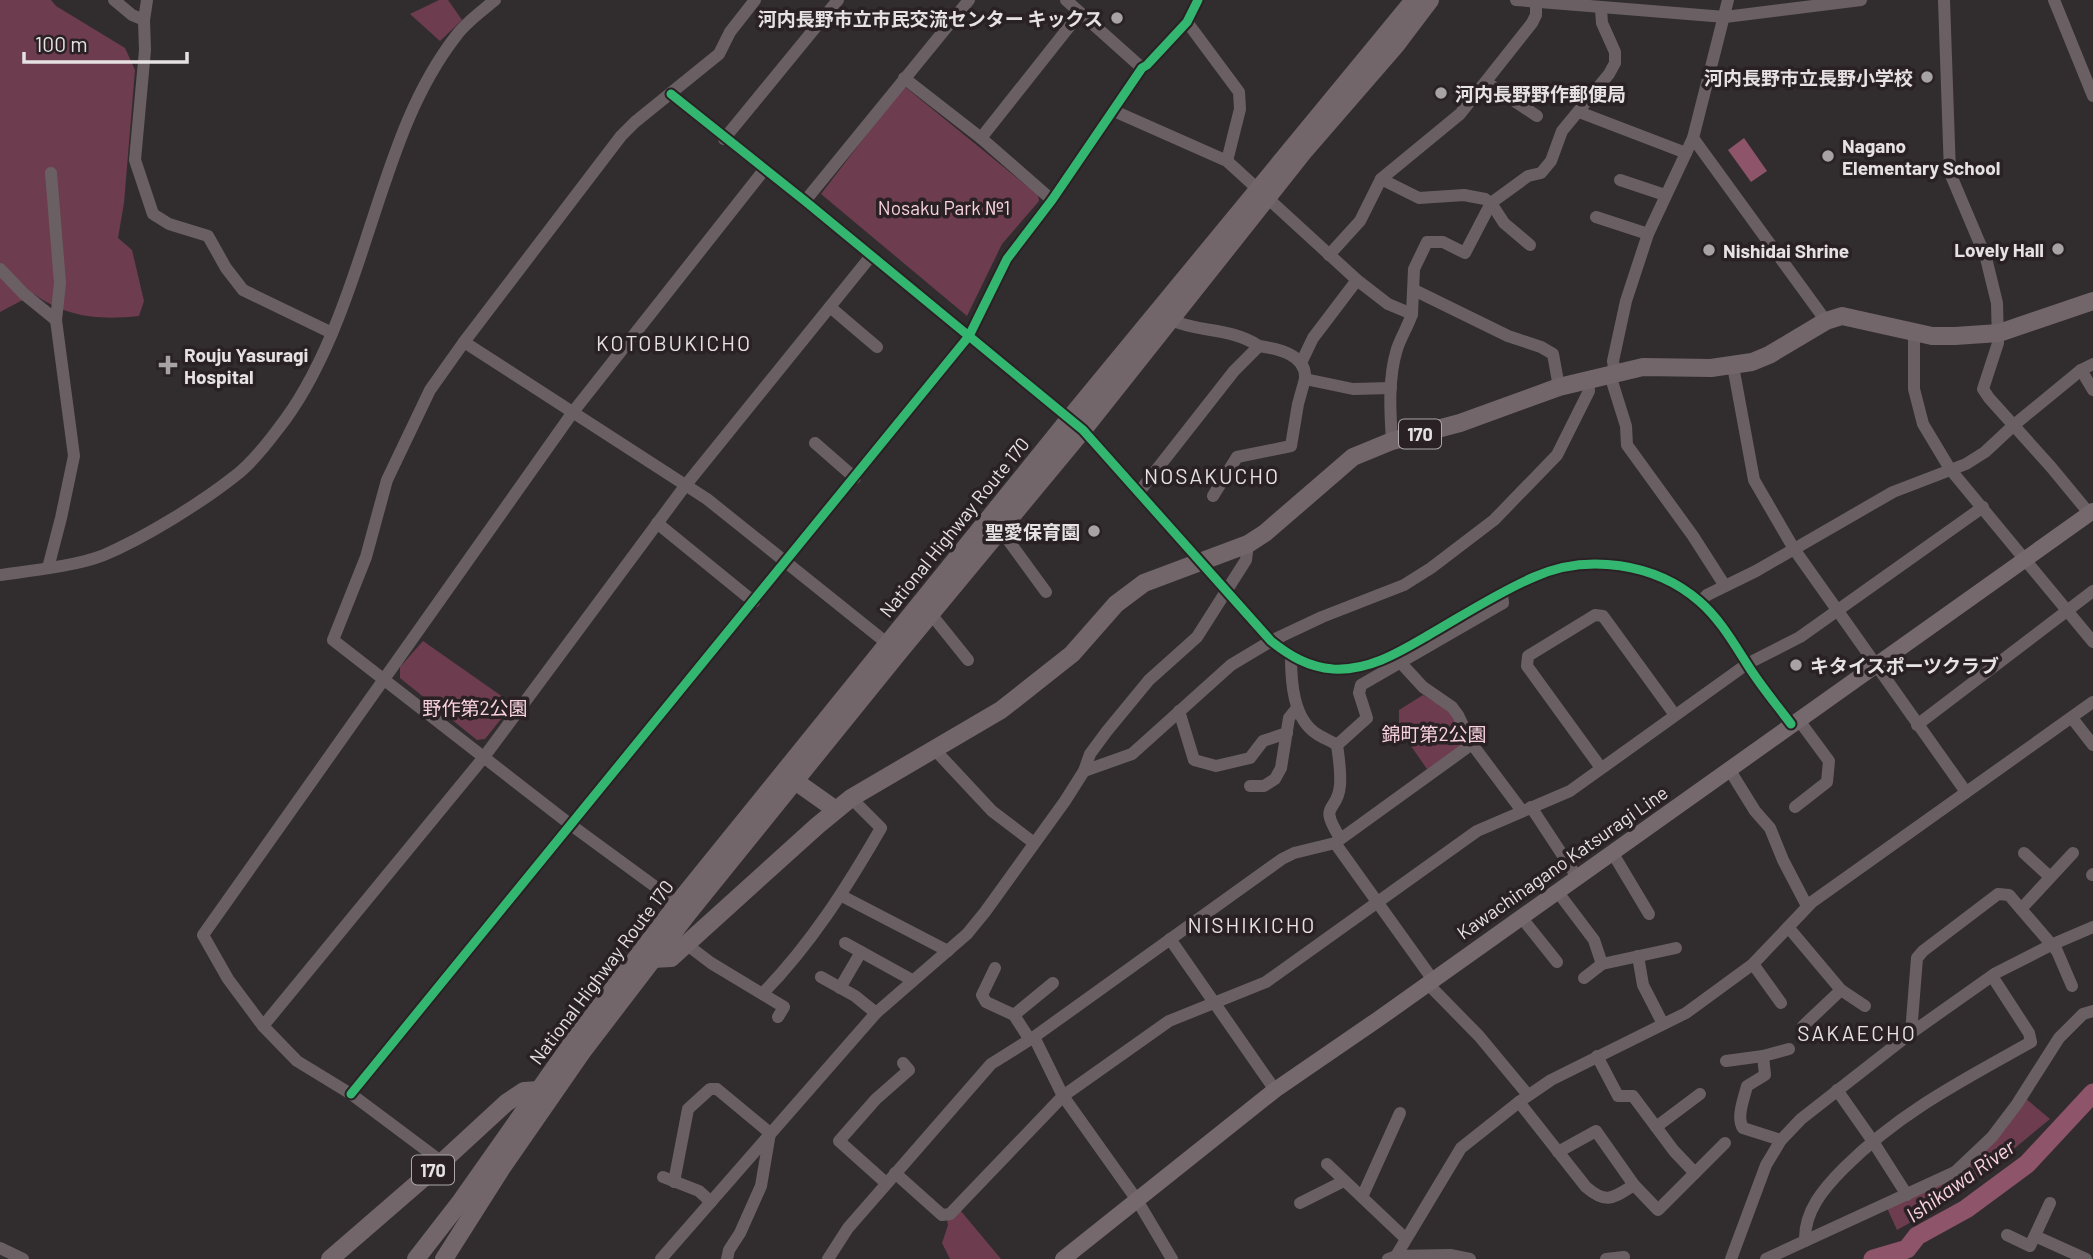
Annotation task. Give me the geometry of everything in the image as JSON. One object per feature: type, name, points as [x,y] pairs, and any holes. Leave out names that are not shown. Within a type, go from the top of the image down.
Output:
[{"type":"highway","name":"National Highway Route 170","points":[[893,648],[931,614],[1000,529],[1076,424],[1171,320],[1263,195],[1300,137],[1414,0]]},
{"type":"highway","name":"National Highway Route 170","points":[[416,1259],[684,908],[893,648],[1263,195],[1396,46],[1430,0]]},
{"type":"highway","name":"National Highway Route 170","points":[[653,959],[671,958],[851,798],[1001,710],[1042,679],[1072,654],[1116,604],[1144,583],[1248,544],[1265,533],[1353,457],[1392,441],[1460,423],[1559,387],[1612,374],[1643,367],[1733,366],[1769,355],[1826,321],[1842,316],[1861,318],[1914,332],[1955,336],[1999,333],[2093,300]]},
{"type":"highway","points":[[790,778],[836,810]]},
{"type":"highway","name":"National Highway Route 170","points":[[444,1259],[503,1166],[544,1094],[653,959],[684,908]]},
{"type":"highway","name":"National Highway Route 170","points":[[330,1259],[442,1163],[506,1103],[524,1091],[544,1094]]},
{"type":"main road","name":"Kawachinagano Katsuragi Line","points":[[1063,1259],[1275,1090],[2091,512]]},
{"type":"street","points":[[114,0],[132,15],[144,20]]},
{"type":"street","points":[[147,0],[135,160],[153,214],[169,224],[208,236],[226,268],[243,290],[331,333]]},
{"type":"street","points":[[0,575],[48,568],[102,555],[169,520],[237,475],[279,429],[304,388],[331,333],[398,144],[421,89],[457,34],[495,0]]},
{"type":"street","points":[[684,908],[571,825],[333,640],[366,557],[392,467],[430,390],[621,136],[719,54],[730,32],[755,0]]},
{"type":"street","points":[[724,138],[838,0]]},
{"type":"street","points":[[805,201],[969,0]]},
{"type":"street","points":[[1066,0],[1142,68]]},
{"type":"street","points":[[351,1094],[969,336],[1007,259],[1052,200],[1142,68],[1187,22],[1198,0]]},
{"type":"street","points":[[1516,0],[1725,17],[1861,0]]},
{"type":"street","points":[[1725,586],[1693,536],[1627,445],[1626,426],[1612,374],[1618,329],[1648,234],[1693,138],[1728,0]]},
{"type":"street","points":[[1944,0],[1950,173],[1986,258],[1997,303],[1999,333],[1983,389],[2091,512]]},
{"type":"street","points":[[2054,0],[2093,96]]},
{"type":"street","points":[[1329,255],[1360,221],[1381,179],[1460,114],[1532,23],[1536,15],[1536,2]]},
{"type":"street","points":[[1392,441],[1391,388],[1397,346],[1412,313],[1414,269],[1427,242],[1443,242],[1465,253],[1491,203],[1528,176],[1541,173],[1551,160],[1562,131],[1615,63],[1615,52],[1602,23],[1601,9]]},
{"type":"street","points":[[981,138],[1080,13]]},
{"type":"street","points":[[1187,22],[1239,92],[1240,109],[1227,161]]},
{"type":"street","points":[[904,78],[981,138],[1052,200]]},
{"type":"street","points":[[1486,82],[1537,116]]},
{"type":"street","points":[[671,94],[1076,424],[1271,641],[1291,656],[1303,662],[1333,668],[1366,666],[1408,647],[1535,576],[1582,566],[1611,565],[1638,569],[1677,585],[1700,602],[1723,627],[1747,664],[1829,761],[1827,782],[1795,807]]},
{"type":"street","points":[[1114,111],[1227,161],[1357,280],[1388,304],[1412,313]]},
{"type":"street","points":[[1579,112],[1686,153]]},
{"type":"street","points":[[1693,138],[1826,321]]},
{"type":"street","points":[[442,1163],[351,1094],[297,1061],[263,1026],[228,979],[202,935],[573,412],[764,170]]},
{"type":"street","points":[[48,568],[74,456],[56,320],[60,283],[51,173]]},
{"type":"street","points":[[1381,179],[1419,198],[1477,196],[1491,203],[1504,223],[1530,245]]},
{"type":"street","points":[[1620,180],[1665,195]]},
{"type":"street","points":[[1596,217],[1648,234]]},
{"type":"street","points":[[263,1026],[484,757],[685,486],[871,256]]},
{"type":"street","points":[[0,269],[24,294],[56,320]]},
{"type":"street","points":[[1301,363],[1313,338],[1357,280]]},
{"type":"street","points":[[1414,290],[1508,336],[1553,354],[1559,387]]},
{"type":"street","points":[[830,307],[877,347]]},
{"type":"street","points":[[1171,320],[1180,324],[1231,332],[1259,346],[1288,353],[1300,360],[1306,370],[1291,446],[1237,457],[1213,496]]},
{"type":"street","points":[[1914,332],[1914,388],[1923,424],[1950,469],[2093,642]]},
{"type":"street","points":[[464,342],[736,520],[893,648]]},
{"type":"street","points":[[1139,492],[1234,371],[1259,346]]},
{"type":"street","points":[[1700,602],[1707,595],[1893,492],[1966,464],[1985,452],[2081,370],[2093,364]]},
{"type":"street","points":[[1733,366],[1754,480],[1794,549],[1966,792]]},
{"type":"street","points":[[2081,370],[2093,390]]},
{"type":"street","points":[[1305,379],[1353,388],[1391,388]]},
{"type":"street","points":[[1084,771],[1132,754],[1231,665],[1271,641],[1322,617],[1404,585],[1494,520],[1557,455],[1589,391],[1588,380]]},
{"type":"street","points":[[815,443],[855,478]]},
{"type":"street","points":[[903,1063],[909,1070],[876,1099],[839,1141],[942,1215],[950,1214],[1063,1096],[1169,1021],[1266,982],[1477,831],[1570,791],[1747,664],[1800,637],[1983,507]]},
{"type":"street","points":[[657,523],[754,602]]},
{"type":"street","points":[[1000,529],[1046,592]]},
{"type":"street","points":[[662,1259],[876,1013],[967,934],[1084,771],[1090,754],[1107,731],[1149,680],[1197,637],[1245,560],[1248,544]]},
{"type":"street","points":[[1917,725],[2093,591]]},
{"type":"street","points":[[1502,594],[1503,603],[1361,685],[1359,693],[1367,718],[1338,745],[1340,789],[1329,811],[1329,821],[1337,840],[1376,903],[1430,981],[1479,1036],[1524,1098],[1558,1152],[1586,1187],[1599,1198],[1612,1198],[1634,1185]]},
{"type":"street","points":[[931,614],[968,660]]},
{"type":"street","points":[[1601,768],[1527,666],[1528,656],[1595,615],[1603,616],[1675,715]]},
{"type":"street","points":[[1291,656],[1291,676],[1297,708],[1308,726],[1338,745]]},
{"type":"street","points":[[1400,662],[1423,687],[1452,707],[1472,744],[1526,809],[1577,877]]},
{"type":"street","points":[[1393,1258],[1461,1148],[1551,1080],[1686,1013],[1753,964],[1807,906],[2093,702]]},
{"type":"street","points":[[1250,786],[1264,786],[1275,779],[1281,768],[1289,718],[1297,708]]},
{"type":"street","points":[[1180,711],[1194,760],[1216,766],[1250,758],[1263,741],[1287,733]]},
{"type":"street","points":[[2072,718],[2093,746]]},
{"type":"street","points":[[828,1259],[848,1228],[981,1073],[1282,859],[1337,840],[1472,744]]},
{"type":"street","points":[[935,750],[992,811],[1034,843]]},
{"type":"street","points":[[1729,769],[1755,811],[1770,828],[1807,906]]},
{"type":"street","points":[[763,993],[790,966],[842,896],[881,828],[851,798]]},
{"type":"street","points":[[1612,852],[1650,914]]},
{"type":"street","points":[[2024,853],[2050,877]]},
{"type":"street","points":[[2021,909],[2073,853]]},
{"type":"street","points":[[1557,891],[1594,940],[1602,964]]},
{"type":"street","points":[[1911,1033],[1917,958],[1998,894],[2009,895],[2057,951],[2072,986]]},
{"type":"street","points":[[842,896],[948,951]]},
{"type":"street","points":[[1521,917],[1557,961]]},
{"type":"street","points":[[1788,927],[1841,990],[1865,1006]]},
{"type":"street","points":[[1731,1259],[1759,1183],[1781,1140],[1801,1119],[1911,1033],[1992,976],[2052,945],[2093,928]]},
{"type":"street","points":[[1170,939],[1275,1090]]},
{"type":"street","points":[[845,943],[912,980]]},
{"type":"street","points":[[686,944],[711,963],[784,1007],[778,1017]]},
{"type":"street","points":[[1584,978],[1602,964],[1676,948]]},
{"type":"street","points":[[840,988],[861,953]]},
{"type":"street","points":[[1637,956],[1643,985],[1663,1024]]},
{"type":"street","points":[[1753,964],[1781,1003]]},
{"type":"street","points":[[995,968],[982,995],[986,1002],[1014,1014],[1032,1039],[1063,1096],[1137,1200],[1172,1259]]},
{"type":"street","points":[[1805,1241],[1804,1228],[1816,1200],[1872,1140],[1940,1092],[2031,1042],[2029,1033],[1992,976]]},
{"type":"street","points":[[821,977],[855,996],[876,1013]]},
{"type":"street","points":[[1014,1014],[1054,983]]},
{"type":"street","points":[[1803,1026],[1841,990]]},
{"type":"street","points":[[1766,1259],[1955,1172],[1992,1137],[2017,1104],[2059,1038],[2083,1014],[2093,1011]]},
{"type":"street","points":[[1726,1061],[1789,1049]]},
{"type":"street","points":[[1597,1056],[1618,1096],[1633,1096],[1674,1152],[1695,1173]]},
{"type":"street","points":[[1763,1056],[1765,1075],[1747,1086],[1743,1111],[1739,1116],[1740,1124],[1743,1128],[1781,1140]]},
{"type":"street","points":[[711,1202],[699,1191],[668,1179],[688,1109],[710,1089],[717,1089],[771,1133]]},
{"type":"street","points":[[1837,1090],[1906,1195]]},
{"type":"street","points":[[1656,1127],[1700,1094]]},
{"type":"street","points":[[1362,1197],[1400,1113]]},
{"type":"street","points":[[1558,1152],[1596,1131],[1634,1185],[1658,1210],[1725,1143]]},
{"type":"street","points":[[727,1259],[761,1186],[771,1133]]},
{"type":"street","points":[[1327,1164],[1405,1238]]},
{"type":"street","points":[[1300,1203],[1344,1181]]},
{"type":"street","points":[[2007,1235],[2030,1246],[2050,1203]]},
{"type":"street","points":[[2035,1236],[2086,1259]]},
{"type":"street","points":[[0,1248],[23,1259]]},
{"type":"street","points":[[1393,1258],[1450,1255],[1470,1259]]},
{"type":"street","points":[[1606,1259],[1624,1257]]},
{"type":"green space","points":[[0,0],[51,0],[56,6],[125,48],[135,70],[124,203],[118,238],[132,250],[144,301],[139,316],[85,316],[59,308],[34,294],[0,312]]},
{"type":"green space","points":[[439,0],[448,0],[462,20],[440,41],[410,14]]},
{"type":"green space","name":"Nosaku Park №1","points":[[904,86],[1038,195],[1039,201],[1002,244],[967,316],[821,194]]},
{"type":"green space","name":"野作第2公園","points":[[423,641],[513,704],[485,739],[477,740],[400,678],[400,667]]},
{"type":"green space","name":"錦町第2公園","points":[[1423,695],[1453,712],[1465,744],[1427,769],[1399,729],[1399,710]]},
{"type":"green space","points":[[2025,1098],[2050,1119],[1954,1198],[1897,1230],[1887,1208],[1957,1175]]},
{"type":"green space","points":[[960,1210],[1001,1259],[950,1259],[942,1243],[947,1220]]},
{"type":"shaded area","points":[[1744,138],[1767,171],[1751,182],[1728,150]]},
{"type":"waterway","name":"Ishikawa River","points":[[1873,1259],[1907,1249],[1917,1236],[1966,1209],[2027,1164],[2093,1093]]},
{"type":"cycle path","points":[[351,1094],[969,336],[1007,259],[1052,200],[1142,68],[1187,22],[1198,0]]},
{"type":"cycle path","points":[[671,94],[1083,430],[1271,641],[1292,656],[1315,666],[1333,669],[1370,664],[1405,649],[1493,597],[1534,577],[1576,565],[1620,566],[1662,578],[1699,601],[1725,631],[1791,724]]},
{"type":"place","name":"河内長野市立市民交流センター キックス","points":[[1117,18]]},
{"type":"place","name":"河内長野市立長野小学校","points":[[1927,77]]},
{"type":"place","name":"河内長野野作郵便局","points":[[1441,93]]},
{"type":"place","name":"Nagano Elementary School","points":[[1828,156]]},
{"type":"place","name":"Lovely Hall","points":[[2058,249]]},
{"type":"place","name":"Nishidai Shrine","points":[[1709,250]]},
{"type":"place","name":"Rouju Yasuragi Hospital","points":[[168,365]]},
{"type":"place","name":"聖愛保育園","points":[[1094,531]]},
{"type":"place","name":"キタイスポーツクラブ","points":[[1796,665]]},
{"type":"district","name":"KOTOBUKICHO","points":[[674,342]]},
{"type":"district","name":"NOSAKUCHO","points":[[1212,475]]},
{"type":"district","name":"NISHIKICHO","points":[[1252,924]]},
{"type":"district","name":"SAKAECHO","points":[[1857,1032]]}]
